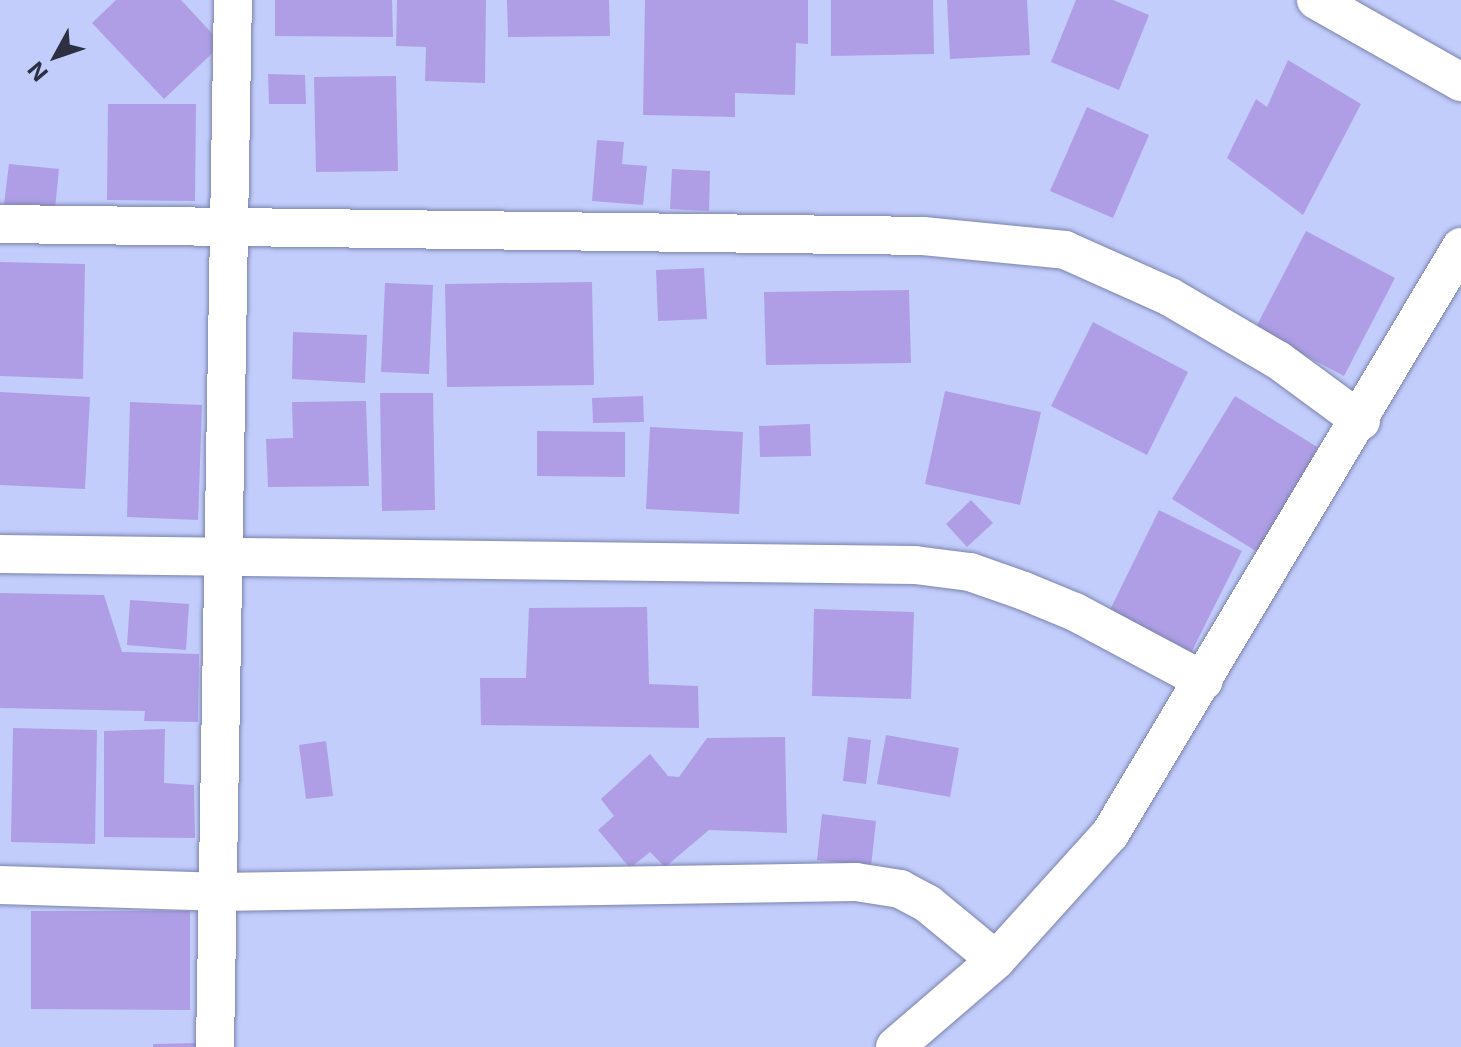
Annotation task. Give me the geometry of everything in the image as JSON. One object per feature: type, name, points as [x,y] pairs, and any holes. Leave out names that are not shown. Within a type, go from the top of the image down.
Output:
[{"type":"street","points":[[215,1047],[226,555],[233,0]]},
{"type":"street","points":[[1316,0],[1461,82]]},
{"type":"street","points":[[0,224],[923,236],[1065,250],[1170,297],[1278,360],[1361,421]]},
{"type":"street","points":[[895,1047],[996,960],[1110,834],[1361,421],[1461,247]]},
{"type":"street","points":[[0,554],[915,565],[970,572],[1024,591],[1075,612],[1204,681]]},
{"type":"street","points":[[0,885],[217,892],[856,882],[900,889],[928,904],[996,960]]},
{"type":"building","points":[[116,0],[181,0],[222,44],[164,99],[92,23]]},
{"type":"building","points":[[275,0],[392,0],[393,37],[275,36]]},
{"type":"building","points":[[397,0],[486,0],[485,83],[425,81],[426,47],[396,46]]},
{"type":"building","points":[[507,0],[609,0],[610,36],[508,37]]},
{"type":"building","points":[[645,0],[808,0],[808,44],[796,43],[795,95],[735,93],[735,117],[643,115]]},
{"type":"building","points":[[831,0],[933,0],[934,54],[831,56]]},
{"type":"building","points":[[947,0],[1027,0],[1030,55],[950,59]]},
{"type":"building","points":[[1076,0],[1113,0],[1149,15],[1119,90],[1051,62]]},
{"type":"building","points":[[1288,60],[1361,104],[1303,215],[1227,158],[1256,99],[1267,107]]},
{"type":"building","points":[[268,74],[305,75],[306,104],[269,104]]},
{"type":"building","points":[[396,76],[398,171],[316,172],[314,77]]},
{"type":"building","points":[[108,104],[196,104],[195,201],[107,200]]},
{"type":"building","points":[[1087,107],[1149,135],[1113,218],[1050,191]]},
{"type":"building","points":[[597,140],[624,142],[622,164],[647,166],[643,205],[592,201]]},
{"type":"building","points":[[9,164],[59,169],[55,209],[4,204]]},
{"type":"building","points":[[672,169],[710,171],[709,211],[670,209]]},
{"type":"building","points":[[1306,231],[1395,278],[1344,376],[1255,329]]},
{"type":"building","points":[[0,262],[85,264],[83,379],[0,376]]},
{"type":"building","points":[[704,268],[707,319],[658,321],[656,270]]},
{"type":"building","points":[[592,282],[594,385],[447,387],[445,284]]},
{"type":"building","points":[[385,283],[433,285],[429,374],[381,372]]},
{"type":"building","points":[[909,290],[911,363],[766,365],[764,292]]},
{"type":"building","points":[[1093,322],[1188,372],[1147,455],[1051,406]]},
{"type":"building","points":[[293,332],[367,335],[365,383],[292,379]]},
{"type":"building","points":[[945,391],[1041,412],[1020,505],[925,484]]},
{"type":"building","points":[[0,392],[90,397],[85,489],[0,485]]},
{"type":"building","points":[[380,393],[433,393],[435,510],[382,511]]},
{"type":"building","points":[[643,396],[644,422],[593,423],[592,398]]},
{"type":"building","points":[[1235,396],[1322,450],[1259,553],[1172,499]]},
{"type":"building","points":[[366,401],[369,486],[268,487],[266,439],[293,438],[292,402]]},
{"type":"building","points":[[130,402],[202,405],[198,520],[127,517]]},
{"type":"building","points":[[810,424],[811,456],[760,457],[759,426]]},
{"type":"building","points":[[650,427],[743,432],[739,514],[646,509]]},
{"type":"building","points":[[537,431],[625,432],[625,477],[537,476]]},
{"type":"building","points":[[971,500],[993,523],[967,547],[946,524]]},
{"type":"building","points":[[1159,510],[1242,551],[1188,659],[1106,618]]},
{"type":"building","points":[[0,593],[104,595],[122,652],[199,654],[198,722],[144,721],[145,711],[0,708]]},
{"type":"building","points":[[130,600],[189,604],[186,650],[127,645]]},
{"type":"building","points":[[647,607],[649,684],[698,686],[699,728],[481,725],[480,678],[526,678],[529,608]]},
{"type":"building","points":[[814,609],[914,612],[911,699],[812,696]]},
{"type":"building","points":[[13,728],[97,730],[95,844],[11,842]]},
{"type":"building","points":[[165,729],[164,783],[194,785],[195,838],[104,837],[104,731]]},
{"type":"building","points":[[886,735],[959,748],[950,797],[877,784]]},
{"type":"building","points":[[785,737],[787,833],[709,830],[665,867],[650,852],[630,868],[598,830],[614,816],[601,799],[650,754],[668,776],[679,777],[707,738]]},
{"type":"building","points":[[848,737],[871,740],[866,784],[843,781]]},
{"type":"building","points":[[326,741],[333,796],[306,799],[299,745]]},
{"type":"building","points":[[822,814],[876,821],[871,867],[817,860]]},
{"type":"building","points":[[31,911],[190,911],[190,1010],[31,1009]]},
{"type":"building","points":[[198,1043],[198,1047],[153,1047],[153,1044]]}]
